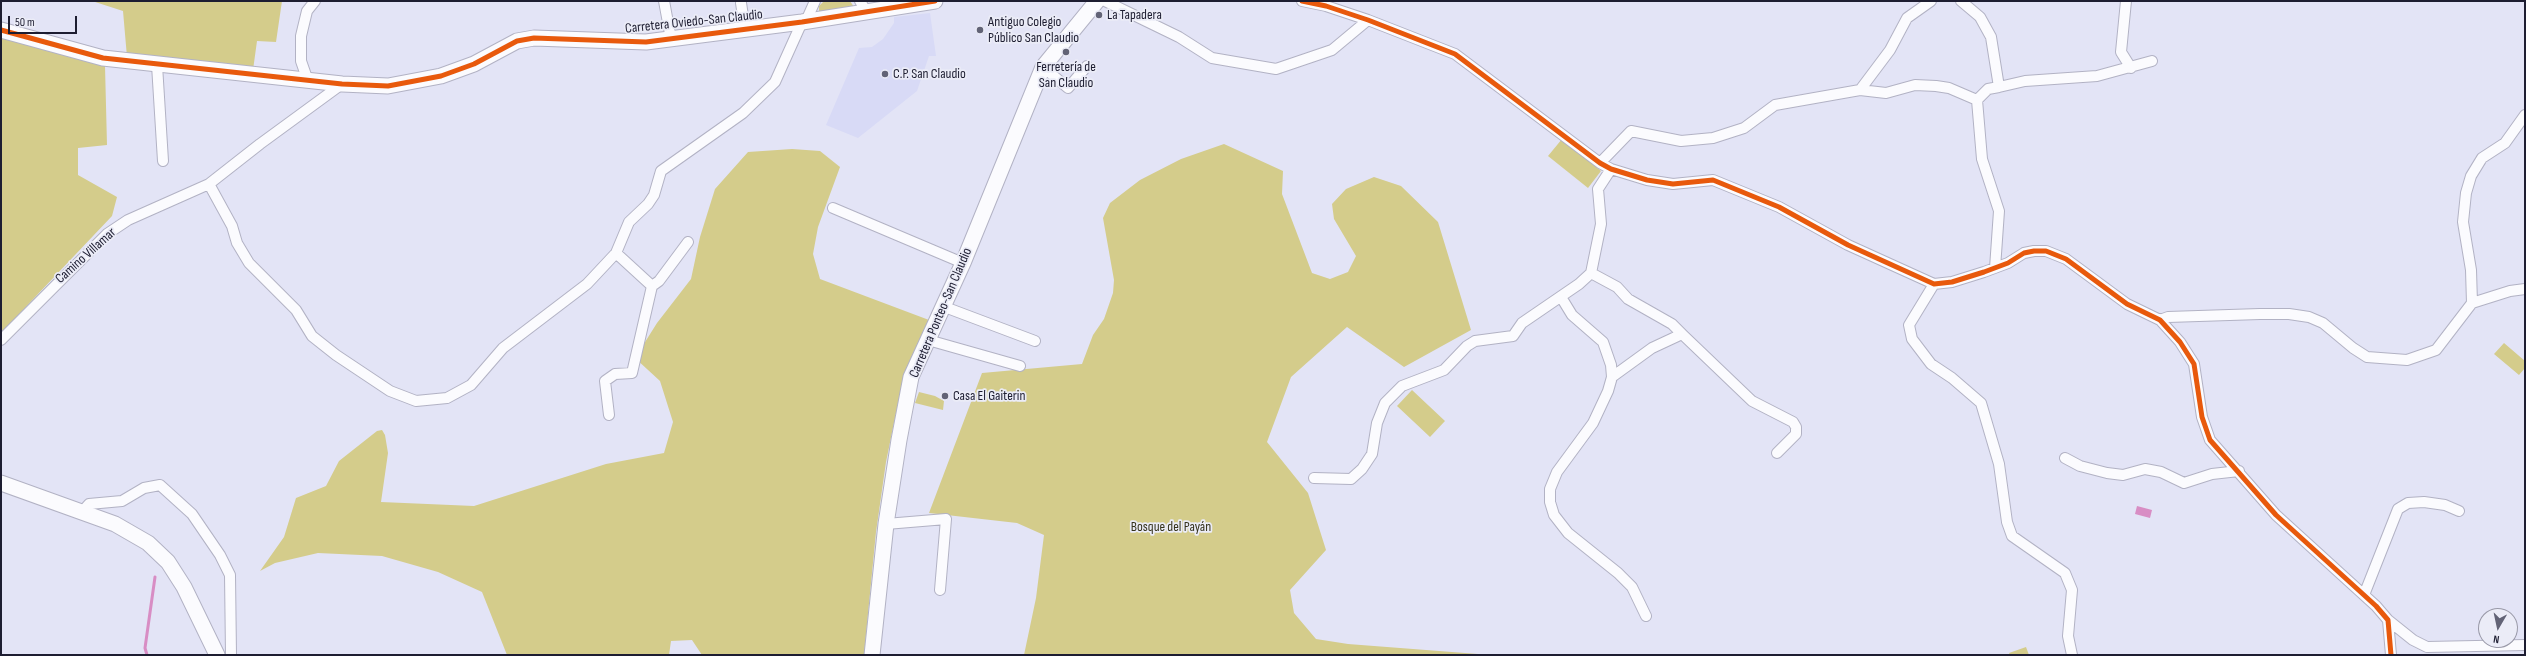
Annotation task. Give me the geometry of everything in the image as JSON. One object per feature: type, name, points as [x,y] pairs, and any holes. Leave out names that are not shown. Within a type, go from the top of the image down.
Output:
[{"type":"street","points":[[308,81],[301,61],[301,36],[307,11],[315,1]]},
{"type":"street","points":[[664,1],[671,39]]},
{"type":"street","points":[[209,184],[232,226],[237,243],[249,264],[296,310],[312,336],[390,391],[416,401],[446,398],[471,385],[503,348],[587,284],[616,253],[629,222],[648,204],[654,195],[661,171],[743,113],[775,82],[815,1]]},
{"type":"street","name":"Carretera Oviedo-San Claudio","points":[[1,30],[103,58],[308,81],[388,86],[415,82],[474,64],[517,41],[534,38],[613,42],[671,39],[804,22],[863,6],[935,1]]},
{"type":"street","name":"Carretera Ponteo-San Claudio","points":[[872,655],[886,524],[899,440],[911,377],[942,306],[963,263],[1043,67],[1097,1]]},
{"type":"street","points":[[1105,1],[1179,37],[1212,58],[1276,69],[1332,50],[1368,20]]},
{"type":"street","points":[[1302,1],[1329,3],[1455,54],[1610,169],[1647,180],[1673,184],[1713,180],[1779,207],[1855,248],[1934,284],[1952,282],[1994,268],[2024,253],[2046,251],[2066,259],[2127,304],[2160,320],[2180,342],[2194,364],[2202,417],[2210,440],[2239,471],[2276,515],[2364,595],[2388,620],[2413,640],[2427,647],[2525,645]]},
{"type":"street","points":[[1860,90],[1890,50],[1907,18],[1932,1]]},
{"type":"street","points":[[1961,1],[1980,17],[1992,37],[1999,87]]},
{"type":"street","points":[[2126,1],[2121,52],[2131,68]]},
{"type":"street","points":[[741,3],[745,29]]},
{"type":"street","points":[[1994,268],[1999,211],[1982,159],[1977,100],[1988,89],[2025,81],[2081,79],[2131,68],[2152,61]]},
{"type":"street","points":[[157,65],[163,161]]},
{"type":"street","points":[[1043,67],[1068,88],[1087,66]]},
{"type":"street","name":"Camino Villamar","points":[[1,340],[107,234],[128,220],[209,184],[260,144],[342,84]]},
{"type":"street","points":[[1600,163],[1631,131],[1681,141],[1713,138],[1744,128],[1775,106],[1860,90],[1886,93],[1915,85],[1936,86],[1949,88],[1977,100]]},
{"type":"street","points":[[2472,303],[2471,270],[2463,222],[2466,193],[2471,176],[2482,158],[2505,143],[2525,115]]},
{"type":"street","points":[[1314,478],[1351,479],[1362,469],[1372,454],[1377,423],[1385,403],[1402,386],[1444,370],[1467,346],[1475,341],[1513,336],[1522,323],[1561,297],[1591,273],[1601,224],[1598,189],[1610,169]]},
{"type":"street","points":[[833,208],[963,263]]},
{"type":"street","points":[[609,415],[605,381],[615,374],[632,373],[652,286],[659,281],[688,242]]},
{"type":"street","points":[[616,253],[652,286]]},
{"type":"street","points":[[1591,273],[1617,287],[1628,299],[1672,324],[1752,401],[1793,422],[1796,427],[1796,434],[1777,453]]},
{"type":"street","points":[[1934,284],[1909,325],[1912,339],[1931,364],[1952,378],[1981,403],[1999,464],[2005,507],[2012,536],[2065,573],[2072,590],[2068,636],[2072,655]]},
{"type":"street","points":[[2160,320],[2168,317],[2190,316],[2296,315],[2323,323],[2353,348],[2367,357],[2407,360],[2436,350],[2472,303],[2510,291],[2525,289]]},
{"type":"street","points":[[1561,297],[1572,315],[1603,342],[1611,365],[1612,377],[1593,423],[1557,472],[1550,489],[1550,502],[1554,515],[1568,533],[1618,573],[1632,587],[1646,616]]},
{"type":"street","points":[[942,306],[1035,341]]},
{"type":"street","points":[[1612,377],[1652,348],[1682,334]]},
{"type":"street","points":[[928,340],[1020,366]]},
{"type":"street","points":[[2065,458],[2080,466],[2107,473],[2123,475],[2145,470],[2161,472],[2184,482],[2212,474],[2239,471]]},
{"type":"street","points":[[1,483],[115,524],[148,542],[168,562],[184,587],[217,655]]},
{"type":"street","points":[[81,513],[89,504],[122,501],[144,488],[160,486],[192,514],[220,555],[230,575],[231,655]]},
{"type":"street","points":[[2364,595],[2398,509],[2408,503],[2424,502],[2445,505],[2459,511]]},
{"type":"street","points":[[886,524],[946,519],[940,590]]},
{"type":"street","points":[[2388,620],[2390,655]]},
{"type":"shaded area","name":"C.P. San Claudio","points":[[930,13],[936,56],[929,56],[917,91],[858,138],[826,125],[859,48],[872,47],[883,39],[894,23],[894,17]]},
{"type":"shaded area","points":[[2137,506],[2152,510],[2150,518],[2135,514]]},
{"type":"green space","points":[[92,1],[282,1],[276,42],[257,41],[253,70],[127,57],[123,11]]},
{"type":"green space","points":[[824,1],[850,1],[854,7],[819,12],[819,6]]},
{"type":"green space","points":[[1,36],[105,66],[107,145],[78,148],[78,175],[117,197],[112,216],[1,333]]},
{"type":"green space","points":[[1562,139],[1601,171],[1588,188],[1548,156]]},
{"type":"green space","name":"Bosque del Payán","points":[[1224,144],[1283,171],[1282,194],[1312,273],[1330,279],[1348,272],[1356,256],[1334,219],[1332,204],[1346,189],[1374,177],[1401,186],[1438,222],[1471,330],[1404,367],[1347,327],[1291,377],[1267,442],[1308,493],[1326,550],[1290,590],[1294,613],[1316,639],[1348,644],[1491,655],[1024,655],[1036,598],[1044,535],[1017,523],[929,513],[982,373],[1082,364],[1093,335],[1104,319],[1113,293],[1114,280],[1103,218],[1110,203],[1140,180],[1181,159]]},
{"type":"green space","points":[[792,149],[820,151],[840,167],[818,227],[813,254],[820,279],[929,320],[904,374],[886,462],[876,532],[864,655],[702,655],[692,640],[671,641],[669,655],[507,655],[482,592],[438,572],[382,556],[318,553],[275,563],[260,571],[284,537],[296,498],[326,486],[339,461],[377,431],[382,430],[385,435],[388,453],[381,502],[474,506],[606,464],[664,453],[673,422],[660,381],[635,358],[657,323],[691,279],[700,237],[715,189],[748,152]]},
{"type":"green space","points":[[2504,343],[2525,361],[2525,368],[2519,375],[2494,354]]},
{"type":"green space","points":[[1412,390],[1445,421],[1430,437],[1397,406]]},
{"type":"green space","points":[[919,392],[935,396],[944,401],[943,410],[915,403]]},
{"type":"green space","points":[[2026,647],[2029,655],[2010,655],[2009,653]]},
{"type":"waterway","points":[[147,655],[145,648],[155,577]]},
{"type":"cycle path","points":[[1,30],[103,58],[342,84],[388,86],[441,76],[474,64],[517,41],[534,38],[646,42],[802,22],[935,1]]},
{"type":"cycle path","points":[[1302,1],[1326,6],[1368,20],[1455,54],[1600,163],[1611,169],[1647,180],[1673,184],[1713,180],[1779,207],[1848,245],[1934,284],[1952,282],[1984,272],[2008,263],[2024,253],[2034,251],[2046,251],[2066,259],[2127,304],[2160,320],[2180,342],[2194,364],[2202,417],[2210,440],[2276,515],[2376,606],[2388,620],[2391,655]]},
{"type":"place","name":"La Tapadera","points":[[1099,15]]},
{"type":"place","name":"Antiguo Colegio Público San Claudio","points":[[980,30]]},
{"type":"place","name":"Ferretería de San Claudio","points":[[1066,52]]},
{"type":"place","name":"C.P. San Claudio","points":[[885,74]]},
{"type":"place","name":"Casa El Gaiterin","points":[[945,396]]}]
